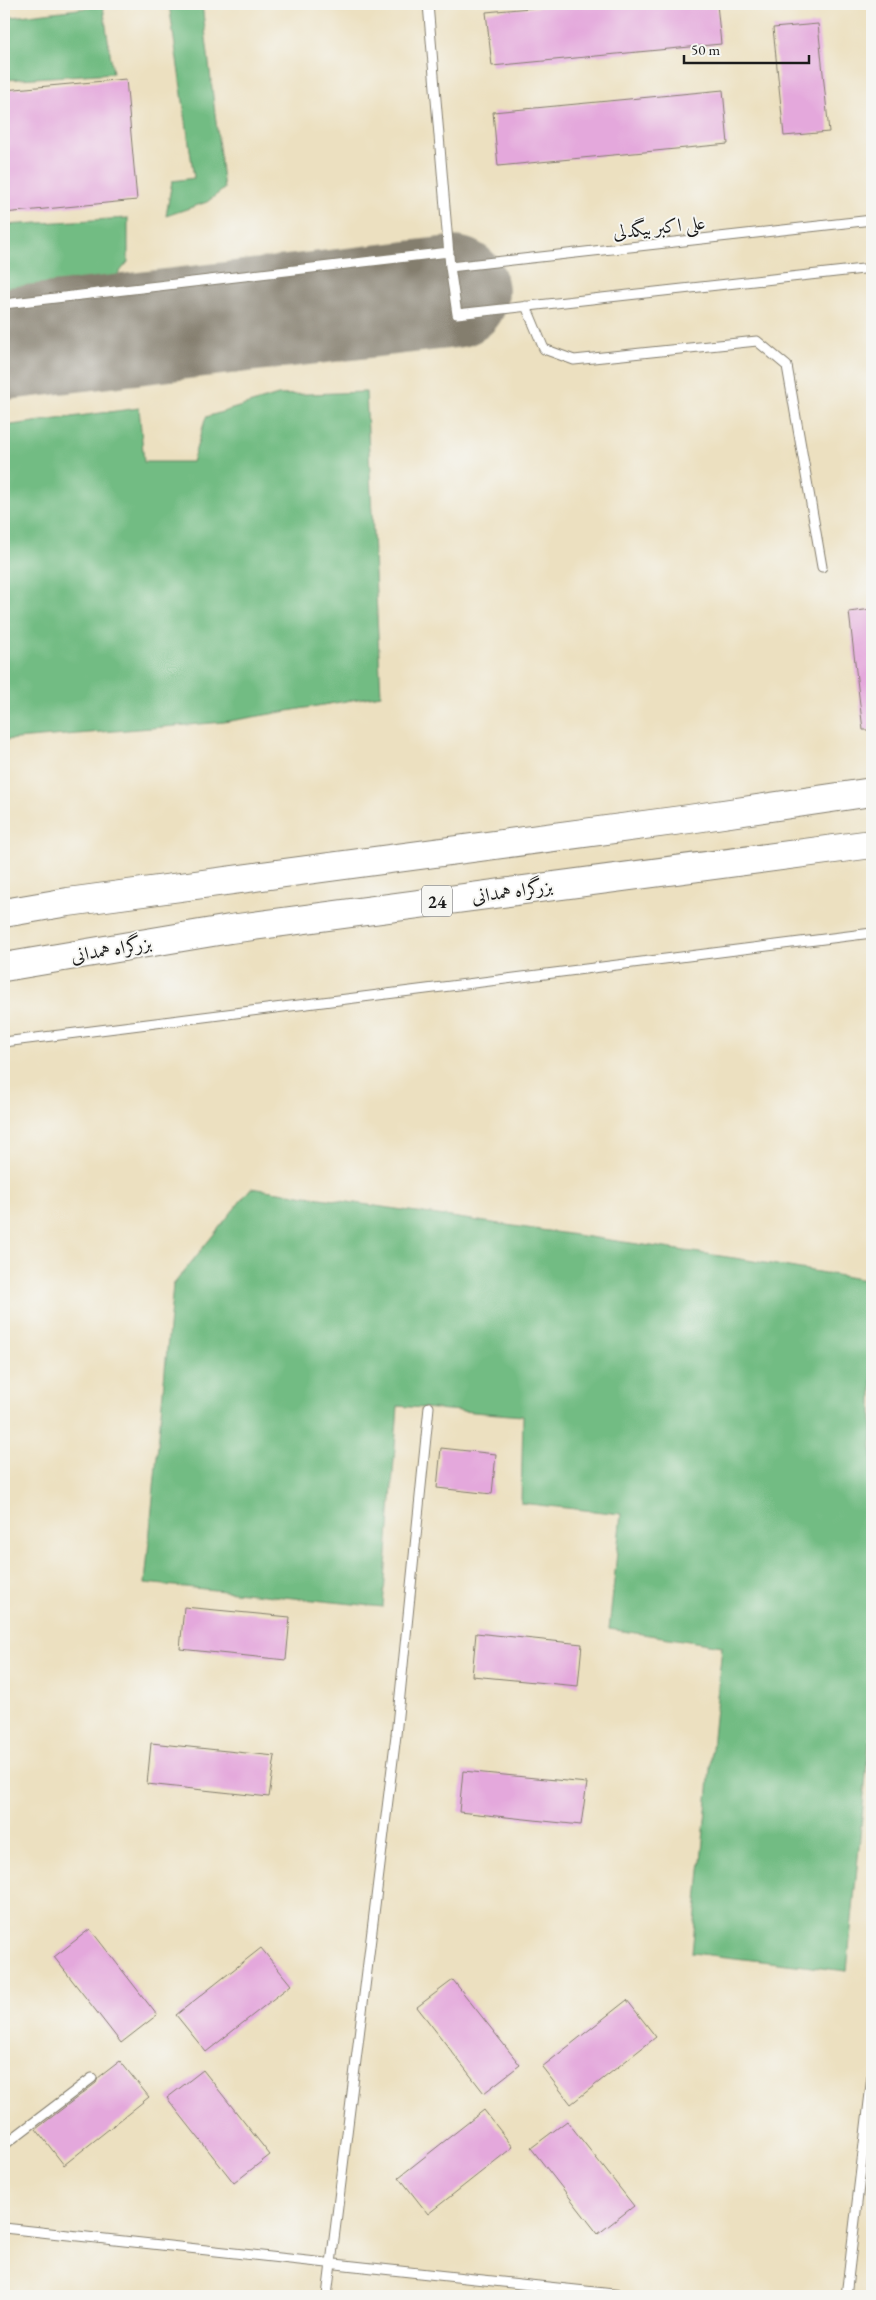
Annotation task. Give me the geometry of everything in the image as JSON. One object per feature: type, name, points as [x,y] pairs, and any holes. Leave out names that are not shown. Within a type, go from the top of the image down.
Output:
[{"type":"highway","points":[[4,913],[68,902],[689,819],[872,792]]},
{"type":"highway","name":"بزرگراه همدانی","points":[[4,967],[230,929],[872,844]]},
{"type":"lane","points":[[428,4],[450,267],[457,314],[872,268]]},
{"type":"lane","name":"علی اکبر بیگدلی","points":[[450,267],[872,220]]},
{"type":"lane","points":[[4,304],[449,252]]},
{"type":"lane","points":[[526,306],[544,349],[574,360],[757,341],[788,366],[822,567]]},
{"type":"lane","points":[[4,1042],[872,932]]},
{"type":"lane","points":[[327,2296],[396,1735],[429,1407]]},
{"type":"lane","points":[[846,2296],[872,2076]]},
{"type":"lane","points":[[4,2145],[92,2078]]},
{"type":"lane","points":[[4,2228],[632,2296]]},
{"type":"green space","points":[[169,4],[202,4],[224,189],[207,202],[166,216],[172,181],[194,178]]},
{"type":"green space","points":[[103,6],[113,73],[4,80],[4,18]]},
{"type":"green space","points":[[128,218],[128,262],[113,280],[4,293],[4,225]]},
{"type":"green space","points":[[366,392],[381,695],[224,722],[4,740],[4,426],[139,408],[144,462],[192,462],[206,417],[278,395]]},
{"type":"green space","points":[[251,1188],[741,1259],[872,1281],[872,1713],[847,1971],[692,1953],[722,1646],[609,1629],[621,1514],[521,1503],[523,1416],[398,1406],[383,1607],[145,1583],[173,1285]]},
{"type":"building","points":[[573,4],[717,4],[721,44],[492,66],[486,12]]},
{"type":"building","points":[[818,24],[829,132],[784,136],[773,28]]},
{"type":"building","points":[[126,79],[137,200],[4,213],[4,90]]},
{"type":"building","points":[[723,90],[728,144],[498,166],[493,112]]},
{"type":"building","points":[[872,609],[872,730],[863,730],[849,612]]},
{"type":"building","points":[[441,1448],[496,1454],[492,1494],[437,1488]]},
{"type":"building","points":[[184,1607],[290,1617],[286,1660],[180,1649]]},
{"type":"building","points":[[476,1633],[582,1644],[578,1686],[472,1676]]},
{"type":"building","points":[[151,1743],[275,1756],[269,1797],[147,1784]]},
{"type":"building","points":[[463,1771],[587,1783],[581,1825],[459,1812]]},
{"type":"building","points":[[90,1929],[157,2015],[121,2043],[54,1957]]},
{"type":"building","points":[[261,1948],[291,1985],[206,2052],[176,2015]]},
{"type":"building","points":[[453,1980],[520,2065],[484,2093],[417,2007]]},
{"type":"building","points":[[627,2000],[656,2037],[571,2104],[542,2067]]},
{"type":"building","points":[[120,2061],[149,2097],[64,2165],[36,2129],[96,2083],[98,2078]]},
{"type":"building","points":[[203,2070],[270,2155],[234,2183],[167,2098]]},
{"type":"building","points":[[484,2110],[513,2147],[428,2214],[399,2177]]},
{"type":"building","points":[[567,2121],[634,2206],[598,2234],[531,2148]]},
{"type":"runway","points":[[4,344],[453,292]]}]
